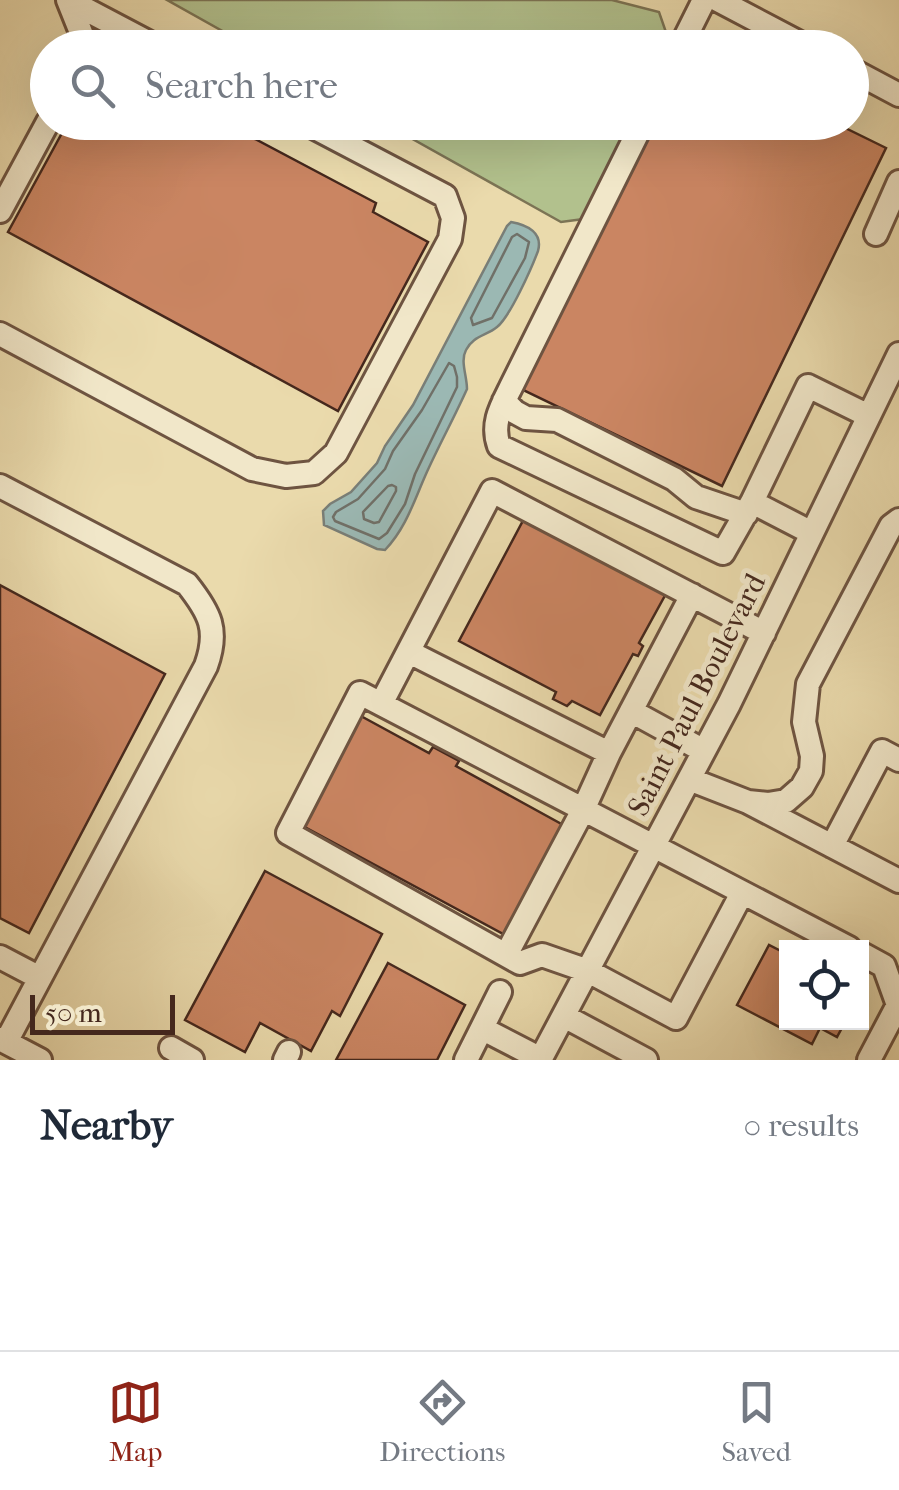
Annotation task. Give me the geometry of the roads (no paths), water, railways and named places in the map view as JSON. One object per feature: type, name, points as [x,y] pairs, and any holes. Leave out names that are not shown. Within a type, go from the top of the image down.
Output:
[{"type":"street","points":[[80,30],[68,0],[125,30]]},
{"type":"street","points":[[689,30],[704,0]]},
{"type":"street","points":[[718,0],[775,30]]},
{"type":"street","points":[[869,79],[899,94]]},
{"type":"street","points":[[0,211],[38,140]]},
{"type":"street","points":[[0,334],[252,469],[286,476],[314,473],[336,454],[450,239],[453,218],[445,196],[338,140]]},
{"type":"street","points":[[634,140],[497,415],[494,432],[499,446],[723,554],[808,386],[869,416]]},
{"type":"street","points":[[876,234],[899,182]]},
{"type":"street","name":"Saint Paul Boulevard","points":[[540,1059],[704,751],[899,354]]},
{"type":"street","points":[[504,401],[526,418],[557,420],[590,435],[674,479],[696,497],[749,508],[812,532]]},
{"type":"street","points":[[0,486],[187,584],[204,606],[214,645],[40,978],[3,1040],[40,1060]]},
{"type":"street","points":[[381,704],[492,491],[764,633]]},
{"type":"street","points":[[748,802],[786,801],[802,787],[811,771],[812,756],[804,722],[808,684],[891,526],[899,520]]},
{"type":"street","points":[[506,955],[692,595]]},
{"type":"street","points":[[409,652],[608,753]]},
{"type":"street","points":[[742,893],[676,1018],[588,970],[542,955],[520,963],[288,833],[360,694],[833,940]]},
{"type":"street","points":[[630,711],[704,751]]},
{"type":"street","points":[[832,846],[882,752],[899,760]]},
{"type":"street","points":[[689,778],[748,802],[899,882]]},
{"type":"street","points":[[0,956],[40,978]]},
{"type":"street","points":[[869,958],[884,966],[898,1005],[869,1060]]},
{"type":"street","points":[[466,1060],[500,992]]},
{"type":"street","points":[[564,1016],[615,1053],[646,1060]]},
{"type":"street","points":[[483,1028],[540,1059]]},
{"type":"water","points":[[511,222],[533,231],[538,251],[502,322],[472,342],[464,354],[467,389],[399,533],[385,550],[324,525],[323,511],[351,492],[377,463],[413,405]]}]
